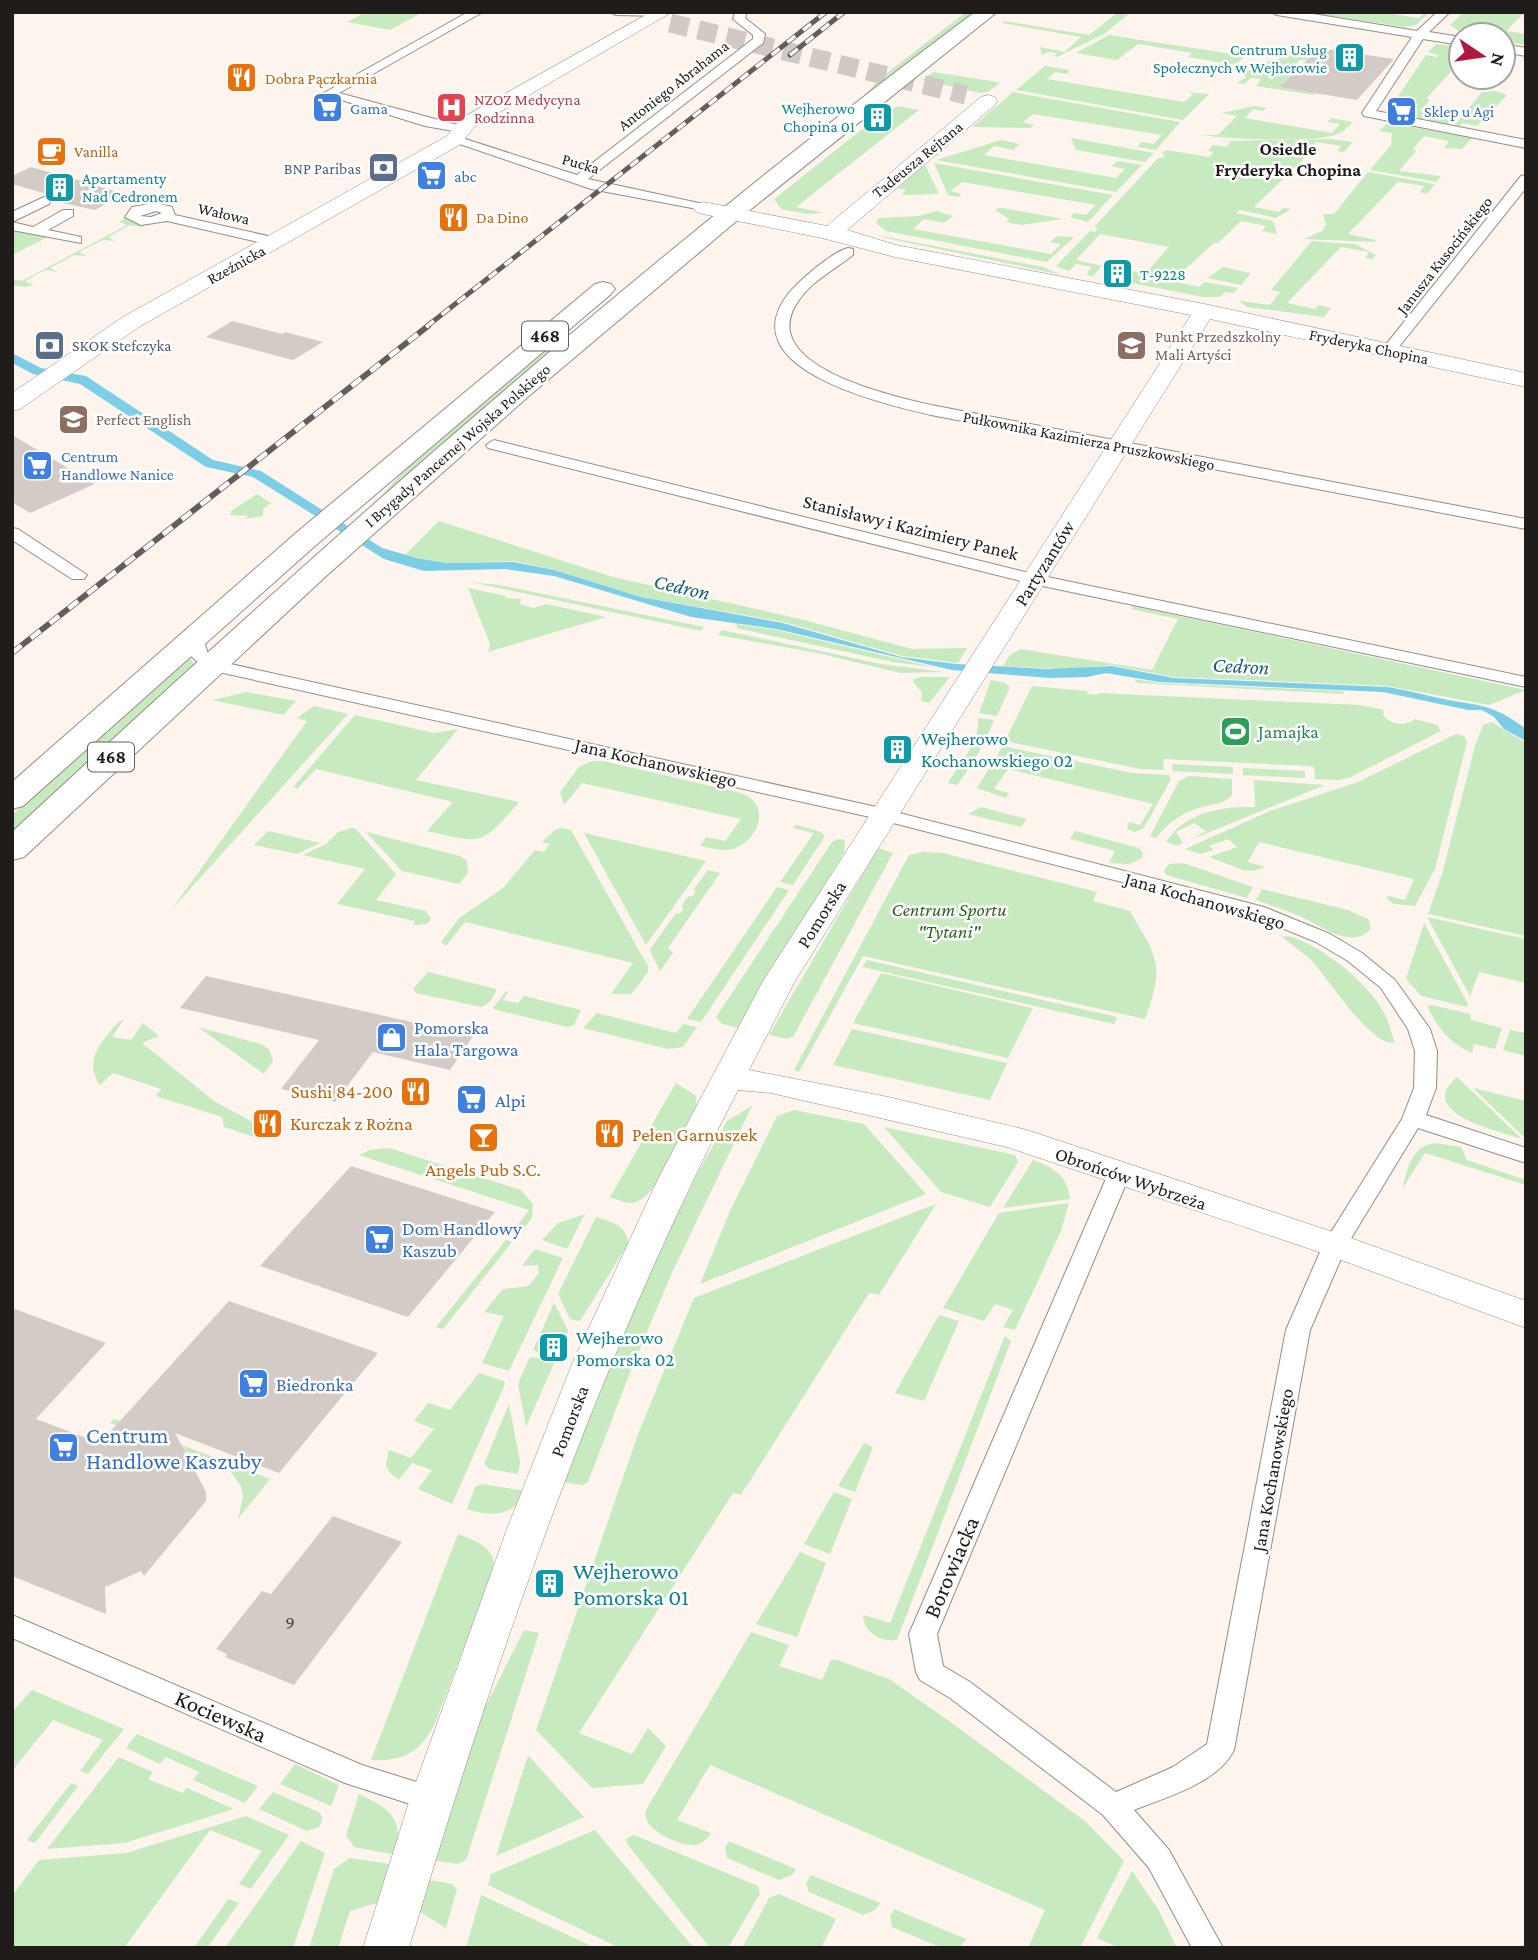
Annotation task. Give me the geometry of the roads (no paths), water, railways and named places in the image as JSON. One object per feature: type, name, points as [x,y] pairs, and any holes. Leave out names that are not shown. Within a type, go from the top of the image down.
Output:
[{"type":"main road","points":[[838,103],[958,12]]},
{"type":"main road","name":"I Brygady Pancernej Wojska Polskiego","points":[[12,850],[334,553],[577,342],[729,201],[988,12]]},
{"type":"main road","name":"I Brygady Pancernej Wojska Polskiego","points":[[684,223],[703,208],[729,201]]},
{"type":"main road","name":"I Brygady Pancernej Wojska Polskiego","points":[[12,799],[194,635],[621,274]]},
{"type":"street","name":"Pucka","points":[[477,12],[328,94],[429,123],[458,135],[467,142],[534,168],[578,181],[703,208]]},
{"type":"street","points":[[616,12],[658,18]]},
{"type":"street","points":[[616,12],[658,18]]},
{"type":"street","name":"Antoniego Abrahama","points":[[578,181],[759,40],[759,34],[739,19],[741,12]]},
{"type":"street","points":[[1277,12],[1447,39]]},
{"type":"street","points":[[1444,12],[1420,34],[1368,113],[1526,144]]},
{"type":"street","name":"Rzeźnicka","points":[[12,404],[131,322],[458,135],[474,119],[658,18]]},
{"type":"street","name":"Tadeusza Rejtana","points":[[831,234],[871,197],[988,101],[966,95]]},
{"type":"street","name":"Janusza Kusocińskiego","points":[[1389,351],[1526,179]]},
{"type":"street","points":[[12,218],[44,201]]},
{"type":"street","name":"Fryderyka Chopina","points":[[729,201],[831,234],[908,254],[1203,311],[1526,380]]},
{"type":"street","points":[[35,231],[68,212]]},
{"type":"street","name":"Wałowa","points":[[165,217],[275,242]]},
{"type":"street","points":[[12,226],[76,240]]},
{"type":"street","name":"Pułkownika Kazimierza Pruszkowskiego","points":[[848,252],[792,298],[781,322],[784,340],[797,356],[818,373],[900,403],[1521,522]]},
{"type":"street","name":"Partyzantów","points":[[884,815],[1203,311]]},
{"type":"street","name":"Stanisławy i Kazimiery Panek","points":[[494,445],[1033,579],[1526,682]]},
{"type":"street","points":[[12,533],[78,575]]},
{"type":"street","points":[[194,635],[200,656],[211,665]]},
{"type":"street","name":"Jana Kochanowskiego","points":[[211,665],[884,815],[1257,911],[1323,938],[1355,957],[1388,985],[1419,1030],[1426,1051],[1425,1088],[1413,1119],[1335,1245],[1298,1330],[1220,1750],[1206,1764],[1190,1773],[1113,1806]]},
{"type":"street","name":"Pomorska","points":[[386,1948],[432,1799],[523,1542],[591,1364],[676,1177],[727,1078],[779,981],[884,815]]},
{"type":"street","name":"Obrońców Wybrzeża","points":[[727,1078],[781,1085],[950,1121],[1015,1138],[1335,1245],[1526,1315]]},
{"type":"street","points":[[1413,1119],[1526,1156]]},
{"type":"street","name":"Borowiacka","points":[[1119,1174],[923,1634],[930,1672],[960,1690],[1113,1806],[1159,1859],[1209,1948]]},
{"type":"street","name":"Kociewska","points":[[12,1626],[355,1775],[432,1799]]},
{"type":"water","points":[[12,353],[41,368],[86,376],[213,460],[261,471],[382,548],[417,558],[446,563],[514,562],[554,570],[641,597],[783,623],[901,657],[956,664],[1048,669],[1112,666],[1174,678],[1388,687],[1492,709],[1526,729],[1526,741],[1504,729],[1494,717],[1482,710],[1468,710],[1383,692],[1159,682],[1106,673],[1087,677],[1049,678],[952,670],[776,629],[691,617],[554,576],[505,569],[424,571],[384,559],[253,477],[206,467],[80,384],[33,374],[12,363]]},
{"type":"tunnel","points":[[670,23],[966,95]]},
{"type":"railway","points":[[426,327],[826,12]]},
{"type":"railway","points":[[790,55],[844,12]]},
{"type":"railway","points":[[12,653],[428,326]]},
{"type":"place","name":"Centrum Usług Społecznych w Wejherowie","points":[[1350,58]]},
{"type":"place","name":"Dobra Pączkarnia","points":[[242,78]]},
{"type":"place","name":"Gama","points":[[327,108]]},
{"type":"place","name":"NZOZ Medycyna Rodzinna","points":[[451,108]]},
{"type":"place","name":"Sklep u Agi","points":[[1401,111]]},
{"type":"place","name":"Wejherowo Chopina 01","points":[[878,117]]},
{"type":"place","name":"Vanilla","points":[[51,151]]},
{"type":"place","name":"BNP Paribas","points":[[384,168]]},
{"type":"place","name":"abc","points":[[431,176]]},
{"type":"place","name":"Apartamenty Nad Cedronem","points":[[59,187]]},
{"type":"place","name":"Da Dino","points":[[453,217]]},
{"type":"place","name":"T-9228","points":[[1117,274]]},
{"type":"place","name":"SKOK Stefczyka","points":[[49,345]]},
{"type":"place","name":"Punkt Przedszkolny Mali Artyści","points":[[1132,345]]},
{"type":"place","name":"Perfect English","points":[[73,419]]},
{"type":"place","name":"Centrum Handlowe Nanice","points":[[38,465]]},
{"type":"place","name":"Jamajka","points":[[1235,731]]},
{"type":"place","name":"Wejherowo Kochanowskiego 02","points":[[898,749]]},
{"type":"place","name":"Pomorska Hala Targowa","points":[[391,1038]]},
{"type":"place","name":"Sushi 84-200","points":[[416,1091]]},
{"type":"place","name":"Alpi","points":[[472,1100]]},
{"type":"place","name":"Kurczak z Rożna","points":[[267,1123]]},
{"type":"place","name":"Pełen Garnuszek","points":[[609,1134]]},
{"type":"place","name":"Angels Pub S.C.","points":[[483,1138]]},
{"type":"place","name":"Dom Handlowy Kaszub","points":[[379,1239]]},
{"type":"place","name":"Wejherowo Pomorska 02","points":[[553,1348]]},
{"type":"place","name":"Biedronka","points":[[253,1384]]},
{"type":"place","name":"Centrum Handlowe Kaszuby","points":[[63,1448]]},
{"type":"place","name":"Wejherowo Pomorska 01","points":[[550,1584]]},
{"type":"district","name":"Osiedle Fryderyka Chopina","points":[[1288,159]]},
{"type":"water label","name":"Cedron","points":[[682,587]]},
{"type":"water label","name":"Cedron","points":[[1241,666]]},
{"type":"park label","name":"Centrum Sportu \"Tytani\"","points":[[949,920]]}]
